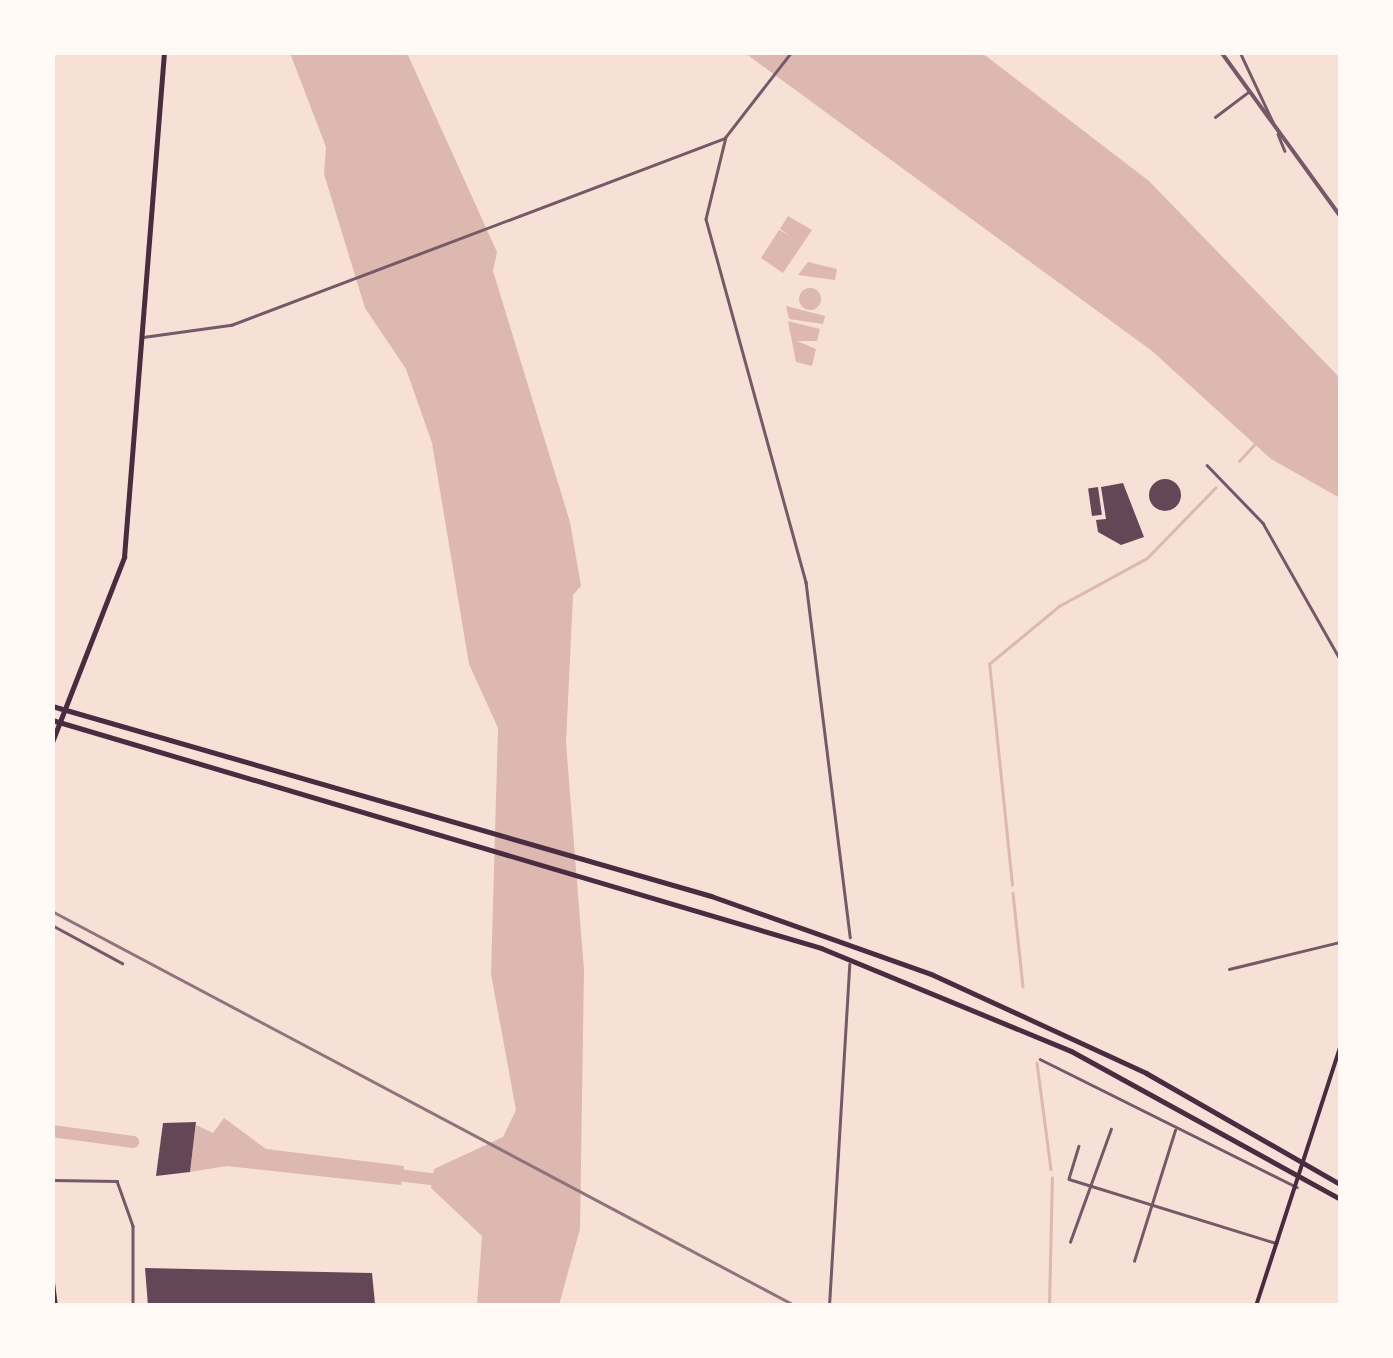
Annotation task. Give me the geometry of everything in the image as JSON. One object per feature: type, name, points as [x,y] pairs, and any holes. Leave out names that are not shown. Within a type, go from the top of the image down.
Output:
[{"type":"highway","points":[[52,742],[117,593],[144,337],[164,52]]},
{"type":"highway","points":[[52,706],[440,817],[820,933],[1078,1039],[1268,1140],[1340,1184]]},
{"type":"highway","points":[[52,720],[821,948],[1042,1037],[1261,1151],[1340,1199]]},
{"type":"highway","points":[[52,1024],[52,1051]]},
{"type":"highway","points":[[52,1282],[55,1306]]},
{"type":"main road","points":[[1256,1306],[1340,1047]]},
{"type":"street","points":[[792,52],[726,138],[710,183],[708,230],[803,566],[850,937]]},
{"type":"street","points":[[1221,52],[1285,151],[1340,216]]},
{"type":"street","points":[[1240,52],[1285,151]]},
{"type":"street","points":[[1214,117],[1248,93]]},
{"type":"street","points":[[144,337],[231,326],[726,138]]},
{"type":"street","points":[[1207,465],[1263,523],[1340,659]]},
{"type":"street","points":[[52,924],[122,962]]},
{"type":"street","points":[[1229,969],[1340,942]]},
{"type":"street","points":[[829,1306],[850,965]]},
{"type":"street","points":[[1040,1059],[1297,1188]]},
{"type":"street","points":[[1134,1260],[1175,1128]]},
{"type":"street","points":[[1070,1242],[1110,1129]]},
{"type":"street","points":[[1079,1146],[1069,1179],[1277,1243]]},
{"type":"street","points":[[52,1180],[117,1181],[133,1226],[133,1306]]},
{"type":"shaded area","points":[[290,53],[407,53],[497,252],[493,271],[570,522],[581,586],[573,595],[566,743],[584,970],[580,1229],[559,1305],[477,1305],[482,1236],[431,1188],[434,1169],[503,1137],[516,1110],[491,974],[498,728],[469,664],[432,443],[406,369],[365,308],[324,174],[326,147]]},
{"type":"shaded area","points":[[745,53],[982,53],[1149,181],[1340,378],[1340,498],[1271,459],[1152,351]]},
{"type":"shaded area","points":[[788,216],[812,230],[783,273],[761,258],[779,230],[790,236],[780,229]]},
{"type":"shaded area","points":[[808,262],[837,269],[835,280],[798,275]]},
{"type":"shaded area","points":[[806,288],[814,288],[821,299],[814,310],[806,310],[799,303],[799,295]]},
{"type":"shaded area","points":[[786,306],[825,316],[823,324],[789,319]]},
{"type":"shaded area","points":[[788,321],[820,329],[817,341],[797,341],[816,349],[812,366],[796,362]]},
{"type":"shaded area","points":[[224,1118],[266,1149],[404,1166],[401,1185],[227,1166],[190,1172],[196,1125],[213,1133]]},
{"type":"building","points":[[1165,479],[1177,483],[1181,495],[1177,507],[1165,511],[1153,507],[1149,495],[1153,483]]},
{"type":"building","points":[[1123,483],[1144,537],[1121,545],[1098,532],[1096,520],[1106,519],[1101,487]]},
{"type":"building","points":[[1098,487],[1102,515],[1092,516],[1088,488]]},
{"type":"building","points":[[196,1122],[190,1172],[156,1176],[163,1123]]},
{"type":"building","points":[[145,1268],[372,1273],[375,1304],[148,1306]]},
{"type":"waterway","points":[[1239,461],[1256,443]]},
{"type":"waterway","points":[[1012,885],[989,664],[1059,606],[1147,558],[1215,488]]},
{"type":"waterway","points":[[1013,893],[1023,986]]},
{"type":"waterway","points":[[1037,1063],[1051,1169]]},
{"type":"waterway","points":[[52,1131],[133,1142]]},
{"type":"waterway","points":[[389,1174],[448,1181]]},
{"type":"waterway","points":[[1049,1306],[1052,1178]]},
{"type":"railway","points":[[52,911],[796,1306]]}]
